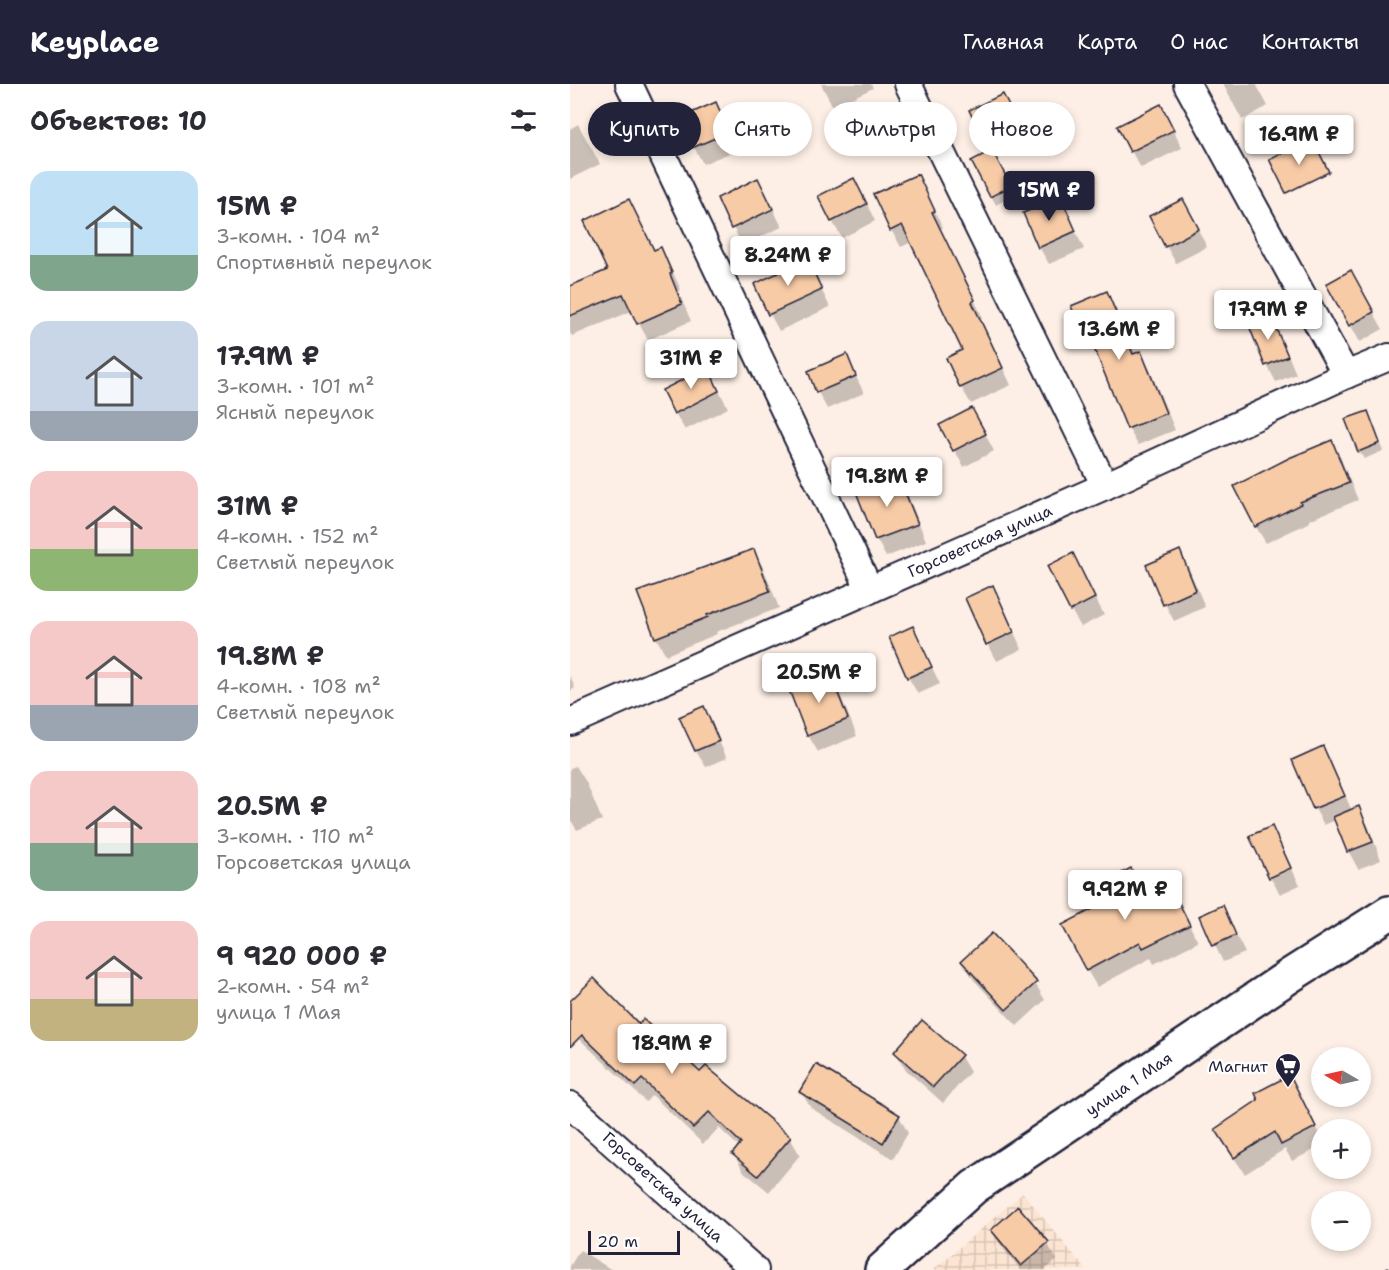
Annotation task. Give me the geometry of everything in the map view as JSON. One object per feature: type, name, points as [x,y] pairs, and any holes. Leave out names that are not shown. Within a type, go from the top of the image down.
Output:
[{"type":"main road","name":"улица 1 Мая","points":[[882,1270],[974,1187],[1291,975],[1389,913]]},
{"type":"street","points":[[629,84],[870,590]]},
{"type":"street","points":[[908,84],[1105,486]]},
{"type":"street","points":[[1187,84],[1346,375]]},
{"type":"street","name":"Горсоветская улица","points":[[570,722],[1105,486],[1389,357]]},
{"type":"street","name":"Горсоветская улица","points":[[570,1105],[755,1270]]},
{"type":"shaded area","points":[[1023,1193],[1086,1270],[933,1270]]},
{"type":"building","points":[[1003,94],[1007,102],[986,102]]},
{"type":"building","points":[[713,103],[713,139],[701,144],[701,109]]},
{"type":"building","points":[[1161,104],[1174,130],[1130,152],[1117,126]]},
{"type":"building","points":[[1312,138],[1329,172],[1286,193],[1269,159]]},
{"type":"building","points":[[981,156],[995,156],[1011,186],[990,197],[971,161]]},
{"type":"building","points":[[918,174],[935,211],[932,212],[975,300],[972,302],[1003,368],[960,388],[946,358],[962,350],[902,225],[890,231],[873,194]]},
{"type":"building","points":[[758,178],[773,209],[731,229],[717,198]]},
{"type":"building","points":[[854,178],[867,204],[831,222],[818,196]]},
{"type":"building","points":[[1061,197],[1076,231],[1038,248],[1023,213]]},
{"type":"building","points":[[629,199],[654,250],[661,247],[682,304],[637,324],[623,294],[570,316],[570,286],[607,270],[584,221]]},
{"type":"building","points":[[1183,199],[1199,229],[1165,247],[1149,216]]},
{"type":"building","points":[[808,259],[822,290],[768,315],[754,284]]},
{"type":"building","points":[[1351,270],[1374,312],[1349,326],[1326,284]]},
{"type":"building","points":[[1107,291],[1133,354],[1141,351],[1166,413],[1127,429],[1090,338],[1085,340],[1071,306]]},
{"type":"building","points":[[1271,317],[1288,356],[1265,366],[1249,326]]},
{"type":"building","points":[[847,354],[856,376],[816,393],[808,371]]},
{"type":"building","points":[[708,367],[719,391],[674,414],[662,390]]},
{"type":"building","points":[[972,408],[986,434],[953,451],[939,425]]},
{"type":"building","points":[[1368,411],[1380,443],[1358,452],[1345,419]]},
{"type":"building","points":[[1332,440],[1349,483],[1300,502],[1301,504],[1255,527],[1234,486],[1289,458]]},
{"type":"building","points":[[898,475],[918,524],[875,540],[856,492]]},
{"type":"building","points":[[754,549],[770,591],[655,638],[637,592]]},
{"type":"building","points":[[1180,550],[1196,590],[1163,605],[1146,565]]},
{"type":"building","points":[[1073,553],[1095,598],[1070,611],[1047,566]]},
{"type":"building","points":[[993,585],[1014,632],[986,645],[965,598]]},
{"type":"building","points":[[913,626],[932,667],[907,678],[889,637]]},
{"type":"building","points":[[830,673],[848,719],[807,736],[789,690]]},
{"type":"building","points":[[704,706],[719,741],[695,751],[679,717]]},
{"type":"building","points":[[1323,746],[1345,796],[1313,809],[1292,760]]},
{"type":"building","points":[[1359,806],[1373,842],[1347,852],[1333,817]]},
{"type":"building","points":[[1272,826],[1291,868],[1269,878],[1249,836]]},
{"type":"building","points":[[1131,868],[1144,895],[1169,883],[1190,925],[1143,948],[1140,942],[1086,971],[1062,925],[1118,896],[1110,879]]},
{"type":"building","points":[[1223,905],[1236,935],[1212,946],[1199,916]]},
{"type":"building","points":[[992,933],[1037,982],[1006,1010],[961,961]]},
{"type":"building","points":[[594,978],[639,1024],[643,1019],[700,1072],[706,1066],[791,1137],[758,1176],[732,1154],[741,1143],[709,1112],[693,1128],[642,1079],[635,1086],[582,1035],[570,1047],[570,1001]]},
{"type":"building","points":[[922,1020],[962,1055],[933,1087],[894,1052]]},
{"type":"building","points":[[816,1064],[900,1115],[883,1143],[799,1092]]},
{"type":"building","points":[[1290,1075],[1312,1119],[1311,1130],[1281,1145],[1275,1132],[1234,1158],[1215,1129],[1258,1100],[1255,1093]]},
{"type":"building","points":[[1018,1206],[1049,1242],[1021,1266],[991,1230]]},
{"type":"place","name":"Магнит","points":[[1288,1089]]}]
